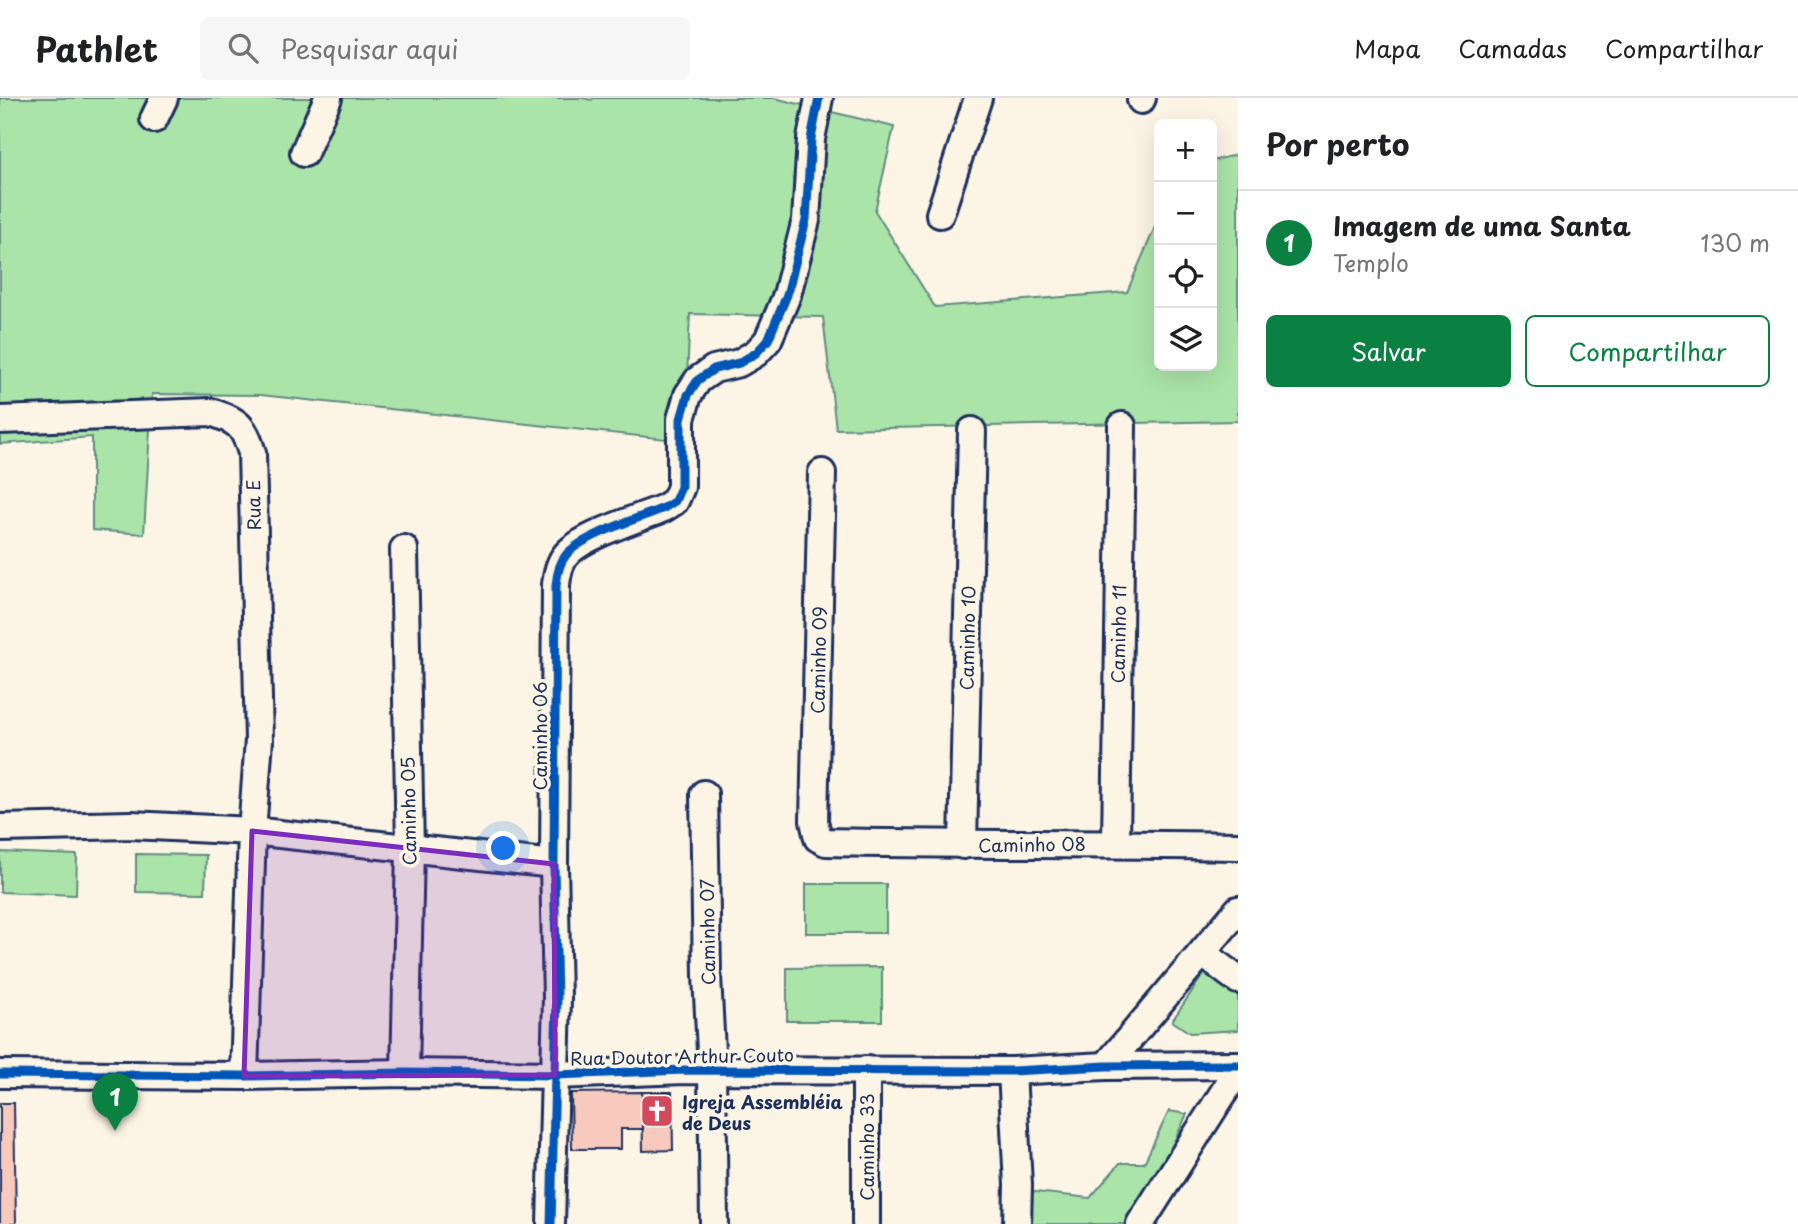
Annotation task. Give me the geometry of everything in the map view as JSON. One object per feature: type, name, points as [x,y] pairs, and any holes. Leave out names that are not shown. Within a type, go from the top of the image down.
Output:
[{"type":"street","points":[[304,153],[328,98]]},
{"type":"street","name":"Caminho 06","points":[[551,1224],[557,998],[554,864],[558,570],[566,555],[580,543],[675,501],[681,486],[681,419],[688,396],[698,380],[714,369],[738,363],[756,353],[768,340],[787,295],[806,220],[811,139],[819,98]]},
{"type":"street","points":[[940,214],[978,98]]},
{"type":"street","name":"Rua E","points":[[0,420],[211,412],[233,419],[246,433],[252,453],[259,740],[252,831],[244,1076]]},
{"type":"street","name":"Caminho 11","points":[[1116,842],[1122,426]]},
{"type":"street","name":"Caminho 10","points":[[963,845],[972,431]]},
{"type":"street","name":"Caminho 09","points":[[822,473],[814,821],[818,838],[826,842]]},
{"type":"street","name":"Caminho 05","points":[[404,549],[410,849],[405,1073]]},
{"type":"street","name":"Caminho 07","points":[[704,794],[714,1224]]},
{"type":"street","points":[[0,828],[131,825],[252,831],[554,864]]},
{"type":"street","name":"Caminho 08","points":[[826,842],[963,845],[1116,842],[1238,846]]},
{"type":"street","points":[[1106,1066],[1238,910]]},
{"type":"street","points":[[1202,953],[1238,980]]},
{"type":"street","name":"Rua Doutor Arthur Couto","points":[[0,1074],[244,1076],[712,1070],[1012,1071],[1106,1066],[1238,1068]]},
{"type":"street","points":[[1140,1224],[1238,1068]]},
{"type":"street","name":"Caminho 33","points":[[866,1070],[866,1224]]},
{"type":"street","points":[[1012,1071],[1018,1185],[1017,1224]]},
{"type":"highlighted area","points":[[252,831],[554,864],[555,1075],[244,1076]]},
{"type":"green space","points":[[0,98],[774,98],[894,127],[875,211],[935,307],[1127,292],[1154,230],[1154,371],[1217,371],[1217,160],[1238,154],[1238,421],[836,429],[823,317],[690,314],[684,441],[261,395],[152,394],[144,534],[92,530],[92,437],[0,444]]},
{"type":"green space","points":[[0,852],[77,855],[76,895],[0,892]]},
{"type":"green space","points":[[136,854],[206,855],[205,893],[136,892]]},
{"type":"green space","points":[[806,884],[886,884],[886,933],[806,933]]},
{"type":"green space","points":[[882,967],[882,1021],[787,1021],[787,968]]},
{"type":"green space","points":[[1207,969],[1238,990],[1238,1030],[1190,1033],[1172,1021]]},
{"type":"green space","points":[[1169,1111],[1187,1114],[1151,1191],[1126,1224],[1025,1224],[1027,1191],[1090,1198],[1120,1163],[1144,1163]]},
{"type":"building","name":"Igreja Assembléia de Deus","points":[[642,1092],[672,1092],[673,1150],[643,1151]]},
{"type":"building","points":[[642,1092],[643,1129],[621,1129],[621,1149],[572,1149],[571,1093]]},
{"type":"building","points":[[0,1103],[14,1103],[16,1224],[0,1224]]},
{"type":"cycle path","points":[[551,1224],[557,998],[554,864],[558,573],[566,555],[584,541],[675,501],[681,487],[681,419],[688,395],[698,380],[714,369],[739,363],[756,353],[768,340],[787,295],[806,220],[811,139],[819,98]]},
{"type":"cycle path","points":[[0,1074],[555,1075],[685,1070],[1012,1071],[1106,1066],[1238,1065]]},
{"type":"place","name":"Igreja Assembléia de Deus","points":[[657,1111]]},
{"type":"place","name":"Imagem de uma Santa","points":[[115,1131]]}]
